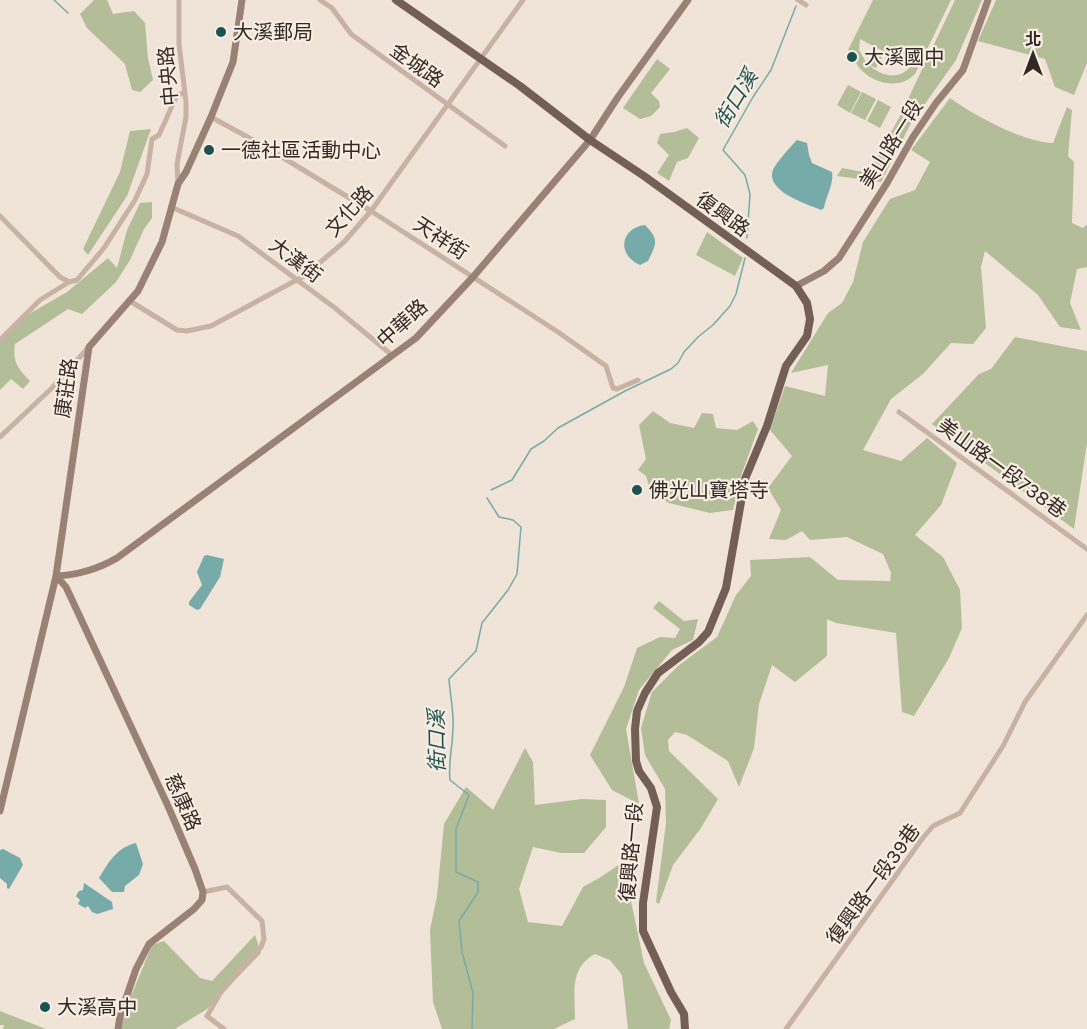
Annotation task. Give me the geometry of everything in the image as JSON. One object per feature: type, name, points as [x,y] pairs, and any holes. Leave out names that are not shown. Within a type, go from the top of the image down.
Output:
[{"type":"main road","name":"復興路","points":[[396,0],[530,93],[590,140],[796,286],[807,303],[810,319],[807,336],[786,366],[767,426],[745,479],[730,560]]},
{"type":"main road","name":"復興路一段","points":[[685,1029],[684,1014],[671,992],[643,931],[643,903],[657,807],[651,788],[639,771],[636,761],[635,729],[638,711],[645,693],[658,673],[699,642],[708,632],[726,588],[730,560]]},
{"type":"street","name":"中央路","points":[[178,184],[177,164],[186,117],[179,44],[179,0]]},
{"type":"street","name":"康莊路","points":[[0,811],[56,576],[89,347],[138,291],[162,242],[178,184],[186,172],[211,117],[233,62],[242,0]]},
{"type":"street","name":"金城路","points":[[320,0],[332,8],[351,34],[505,147]]},
{"type":"street","name":"文化路","points":[[130,301],[177,330],[187,331],[211,327],[304,276],[344,242],[371,211],[523,0]]},
{"type":"street","name":"中華路","points":[[56,576],[72,576],[101,567],[117,558],[416,339],[590,140],[688,0]]},
{"type":"street","points":[[798,0],[806,5]]},
{"type":"street","name":"美山路一段","points":[[796,286],[824,271],[839,258],[887,183],[913,137],[936,103],[963,70],[988,0]]},
{"type":"street","points":[[0,340],[40,300],[69,282],[77,280],[104,248],[135,200],[147,174],[152,139],[159,135],[177,95],[185,93]]},
{"type":"street","name":"天祥街","points":[[211,117],[262,144],[371,211],[606,366],[613,388],[618,389],[638,380]]},
{"type":"street","name":"大漢街","points":[[171,207],[238,236],[335,308],[393,356]]},
{"type":"street","points":[[0,216],[60,277],[69,282]]},
{"type":"street","points":[[0,437],[52,388],[89,347]]},
{"type":"street","name":"美山路一段738巷","points":[[899,412],[1087,549]]},
{"type":"street","name":"慈康路","points":[[56,576],[66,587],[195,869],[203,892]]},
{"type":"street","name":"復興路一段39巷","points":[[786,1029],[922,839],[933,826],[960,813],[1003,747],[1025,702],[1087,615]]},
{"type":"street","points":[[118,1029],[120,1016],[136,969],[149,944],[194,909],[202,900],[203,892],[227,887],[262,921],[264,939],[261,947],[221,992],[207,1016],[224,1029]]},
{"type":"green space","points":[[94,0],[107,0],[113,14],[134,11],[145,23],[148,58],[153,80],[140,92],[132,90],[125,64],[87,28],[80,14]]},
{"type":"green space","points":[[873,0],[951,0],[915,74],[908,79],[885,83],[870,77],[858,66],[852,53],[848,50]],"holes":[[[860,39],[911,66],[896,75],[879,72],[869,65],[876,68],[883,55],[875,51],[867,64],[859,50]]]},
{"type":"green space","points":[[955,0],[982,0],[956,60],[910,125],[881,182],[837,176],[842,168],[868,173],[899,118]]},
{"type":"green space","points":[[996,0],[1087,0],[1087,63],[1074,95],[1055,87],[1045,59],[978,41]]},
{"type":"green space","points":[[657,59],[670,69],[651,93],[659,101],[660,107],[651,116],[640,119],[623,108]]},
{"type":"green space","points":[[848,85],[861,92],[850,113],[837,105]]},
{"type":"green space","points":[[862,92],[876,99],[865,120],[851,113]]},
{"type":"green space","points":[[950,98],[1000,127],[1041,142],[1053,143],[1067,107],[1072,110],[1068,156],[1074,162],[1072,223],[1083,228],[1087,224],[1087,267],[1077,269],[1070,303],[1081,330],[1060,327],[1038,295],[985,251],[981,267],[986,328],[973,344],[951,343],[923,374],[891,399],[863,450],[901,461],[927,438],[957,463],[941,505],[915,535],[943,557],[960,590],[962,628],[949,658],[914,716],[902,712],[896,633],[836,623],[827,619],[827,656],[795,682],[772,665],[759,704],[754,748],[739,787],[728,761],[687,735],[675,732],[668,740],[669,751],[718,799],[701,828],[673,865],[659,904],[656,902],[666,823],[665,789],[645,755],[641,728],[652,692],[678,666],[717,637],[736,595],[751,576],[750,560],[810,557],[838,580],[890,581],[891,573],[883,554],[847,537],[810,540],[802,531],[786,540],[769,539],[781,510],[768,488],[792,456],[770,430],[785,386],[825,396],[828,365],[791,373],[828,313],[842,303],[853,282],[863,242],[890,199],[915,190],[930,162],[911,150]]},
{"type":"green space","points":[[878,100],[891,107],[880,128],[867,121]]},
{"type":"green space","points":[[687,128],[699,138],[688,158],[677,162],[669,181],[657,173],[669,155],[657,143],[660,134]]},
{"type":"green space","points":[[151,129],[127,196],[88,255],[83,249],[120,172],[130,131]]},
{"type":"green space","points":[[152,202],[152,218],[116,282],[82,314],[68,309],[15,344],[14,355],[17,364],[30,381],[23,389],[11,379],[0,390],[0,341],[29,314],[67,292],[108,258],[117,268],[127,230],[140,203]]},
{"type":"green space","points":[[707,232],[743,258],[735,276],[696,255]]},
{"type":"green space","points":[[1015,337],[1087,351],[1087,443],[1074,529],[932,424],[979,374],[991,369]]},
{"type":"green space","points":[[653,411],[670,423],[694,428],[702,413],[713,414],[716,428],[737,430],[753,421],[758,429],[741,476],[733,510],[710,513],[669,503],[651,492],[646,476],[638,470],[646,459],[639,425]]},
{"type":"green space","points":[[659,601],[684,621],[698,619],[693,640],[672,650],[639,690],[626,729],[639,804],[612,790],[590,755],[624,687],[637,648],[660,637],[675,638],[680,629],[653,608]]},
{"type":"green space","points":[[525,748],[533,762],[535,805],[582,799],[606,800],[606,827],[584,853],[561,853],[533,847],[519,889],[528,922],[562,926],[583,887],[640,851],[631,901],[644,963],[671,1020],[669,1029],[628,1029],[622,975],[610,960],[595,954],[581,966],[577,974],[574,991],[575,1019],[554,1029],[442,1029],[433,1002],[430,930],[437,896],[444,824],[466,787],[493,810]]},
{"type":"green space","points":[[255,935],[261,953],[207,1009],[175,1029],[120,1029],[120,1023],[152,945],[164,941],[200,978],[212,981]]},
{"type":"green space","points":[[0,1011],[46,1029],[3,1029],[4,1025],[0,1025]]},
{"type":"water","points":[[797,140],[807,143],[812,163],[832,172],[831,186],[824,208],[821,210],[788,196],[772,178],[774,167]]},
{"type":"water","points":[[645,225],[655,238],[655,242],[648,261],[640,265],[627,254],[624,242],[631,231]]},
{"type":"water","points":[[204,556],[224,559],[220,577],[200,609],[197,610],[189,605],[189,602],[202,585],[197,572]]},
{"type":"water","points":[[136,843],[143,864],[139,875],[125,886],[124,892],[112,892],[99,878],[118,852]]},
{"type":"water","points":[[3,849],[20,858],[23,865],[9,889],[0,878],[0,850]]},
{"type":"water","points":[[84,883],[112,902],[113,909],[97,914],[92,912],[88,906],[85,908],[78,904],[80,900],[76,896],[79,891],[83,890]]},
{"type":"waterway","points":[[54,0],[68,13]]},
{"type":"waterway","name":"街口溪","points":[[747,238],[750,194],[745,175],[723,150],[771,70],[796,6]]},
{"type":"waterway","name":"街口溪","points":[[491,490],[512,480],[531,449],[558,428],[671,369],[678,363],[684,352],[730,306],[736,294],[745,258]]},
{"type":"waterway","name":"街口溪","points":[[472,1029],[473,993],[462,952],[459,921],[478,892],[478,882],[456,872],[456,829],[469,795],[450,780],[453,721],[449,679],[476,651],[482,623],[508,590],[517,574],[521,527],[513,520],[499,517],[487,498]]},
{"type":"place","name":"大溪郵局","points":[[221,32]]},
{"type":"place","name":"大溪國中","points":[[852,57]]},
{"type":"place","name":"一德社區活動中心","points":[[209,150]]},
{"type":"place","name":"佛光山寶塔寺","points":[[637,490]]},
{"type":"place","name":"大溪高中","points":[[45,1007]]}]
